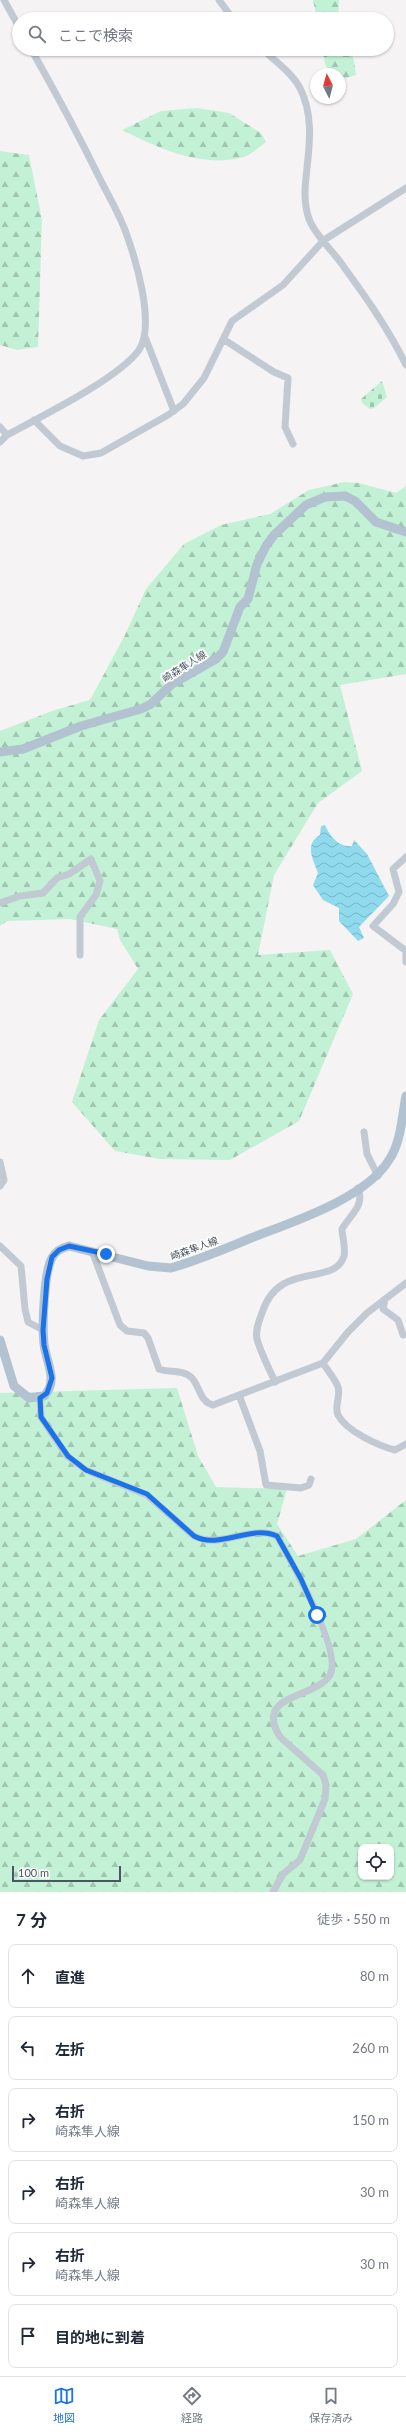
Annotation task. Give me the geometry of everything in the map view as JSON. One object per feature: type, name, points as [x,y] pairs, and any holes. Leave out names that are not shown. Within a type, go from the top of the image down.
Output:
[{"type":"main road","name":"崎森隼人線","points":[[0,752],[23,749],[81,726],[140,709],[151,704],[172,684],[216,659],[223,652],[240,607],[248,599],[257,564],[266,546],[274,535],[306,505],[325,497],[345,496],[355,501],[376,522],[406,532]]},
{"type":"main road","name":"崎森隼人線","points":[[40,1398],[47,1393],[52,1378],[44,1345],[43,1330],[47,1279],[52,1257],[59,1250],[69,1246],[148,1266],[171,1268],[316,1213],[378,1176],[390,1160],[395,1147],[406,1096]]},
{"type":"main road","points":[[0,1340],[14,1386],[29,1398],[40,1398]]},
{"type":"street","points":[[4,0],[12,14]]},
{"type":"street","points":[[219,0],[228,12]]},
{"type":"street","points":[[35,56],[80,138],[124,228],[146,313],[145,337],[174,411]]},
{"type":"street","points":[[270,56],[291,76],[300,88],[306,105],[311,131],[305,204],[309,220],[317,233],[324,240],[372,305],[395,342],[406,365]]},
{"type":"street","points":[[34,420],[60,446],[82,456],[90,456],[101,454],[174,411],[184,404],[204,378],[232,321],[283,285],[324,240],[406,188]]},
{"type":"street","points":[[0,442],[7,435],[114,374],[133,358],[145,337]]},
{"type":"street","points":[[222,339],[274,372],[288,378],[285,427],[293,444]]},
{"type":"street","points":[[0,427],[7,435]]},
{"type":"street","points":[[406,857],[393,869],[398,892],[389,908],[373,926],[406,951]]},
{"type":"street","points":[[0,903],[20,896],[43,893],[57,878],[69,874],[91,859],[100,881],[96,895],[80,917],[80,955]]},
{"type":"street","points":[[406,954],[406,962]]},
{"type":"street","points":[[364,1132],[367,1154],[378,1176]]},
{"type":"street","points":[[0,1162],[4,1180],[0,1186]]},
{"type":"street","points":[[275,1382],[257,1339],[257,1330],[265,1303],[277,1287],[288,1280],[325,1272],[338,1265],[344,1256],[342,1229],[360,1205],[362,1197],[358,1188]]},
{"type":"street","points":[[0,1246],[12,1254],[21,1266],[25,1309],[28,1322],[43,1330]]},
{"type":"street","points":[[92,1251],[120,1325],[127,1331],[144,1333],[148,1338],[159,1369],[187,1374],[208,1404],[213,1405],[323,1363],[348,1332],[385,1299],[406,1283]]},
{"type":"street","points":[[385,1299],[383,1309],[398,1320],[403,1335],[406,1330]]},
{"type":"street","points":[[323,1363],[338,1387],[338,1414],[344,1422],[379,1446],[395,1450],[406,1444]]},
{"type":"street","points":[[239,1396],[260,1451],[266,1486],[301,1488],[309,1485],[311,1479]]},
{"type":"street","points":[[40,1398],[41,1417],[61,1448],[77,1464],[147,1494],[194,1536],[203,1541],[265,1532],[277,1536],[301,1579],[324,1633],[332,1657],[330,1675],[324,1681],[285,1700],[277,1707],[274,1721],[275,1729],[280,1737],[323,1775],[326,1785],[325,1799],[300,1860],[283,1874],[273,1892]]},
{"type":"green space","points":[[313,0],[339,0],[338,12],[316,12]]},
{"type":"green space","points":[[323,56],[352,56],[356,75],[346,78],[346,68],[327,68]]},
{"type":"green space","points":[[197,108],[229,113],[261,133],[266,142],[250,154],[243,157],[225,160],[209,160],[194,158],[164,149],[122,130],[161,111]]},
{"type":"green space","points":[[0,151],[29,155],[42,220],[38,347],[17,350],[0,345]]},
{"type":"green space","points":[[382,381],[387,397],[374,408],[370,409],[362,403],[361,399]]},
{"type":"green space","points":[[344,482],[359,483],[396,493],[406,486],[406,674],[340,685],[362,771],[318,803],[274,875],[258,955],[330,950],[353,994],[299,1121],[230,1160],[160,1159],[115,1151],[72,1102],[99,1020],[138,969],[120,940],[117,929],[70,919],[7,921],[0,926],[0,731],[55,710],[90,700],[124,637],[146,589],[184,544],[221,525],[270,514],[309,490]]},
{"type":"green space","points":[[177,1388],[198,1456],[216,1487],[287,1489],[277,1524],[298,1556],[356,1539],[406,1500],[406,1892],[0,1892],[0,1393]]},
{"type":"water","points":[[325,825],[332,837],[339,843],[352,846],[354,840],[367,854],[389,896],[359,927],[364,938],[358,941],[339,921],[339,908],[323,900],[313,885],[318,873],[312,857],[311,847],[315,839],[320,835],[321,826]]},
{"type":"route","points":[[106,1254],[69,1246],[56,1252],[49,1264],[43,1330],[44,1345],[52,1378],[47,1393],[40,1398],[41,1417],[61,1448],[77,1464],[86,1470],[147,1494],[168,1511],[194,1536],[203,1541],[265,1532],[277,1536],[301,1579],[317,1615]]}]
